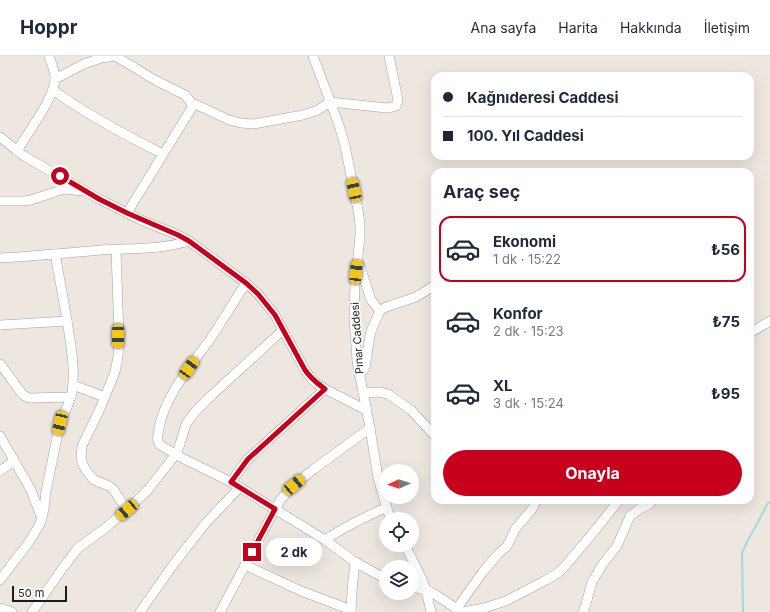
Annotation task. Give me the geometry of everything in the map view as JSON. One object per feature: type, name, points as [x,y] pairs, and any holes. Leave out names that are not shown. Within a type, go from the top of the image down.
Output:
[{"type":"street","points":[[17,151],[53,90],[55,79],[49,56]]},
{"type":"street","points":[[55,79],[101,58],[110,56],[116,57],[185,96],[192,104],[235,122],[253,124],[303,115],[318,110],[330,102],[387,108],[396,106],[398,100],[389,56]]},
{"type":"street","name":"Pınar Caddesi","points":[[313,56],[339,125],[345,146],[358,210],[360,236],[354,284],[354,316],[357,361],[378,478],[389,512]]},
{"type":"street","points":[[53,90],[74,105],[116,130],[163,154]]},
{"type":"street","points":[[127,213],[191,109],[192,104]]},
{"type":"street","points":[[1,139],[34,162],[86,191],[127,213],[189,241],[246,283],[266,303],[310,378],[325,389],[366,410]]},
{"type":"street","points":[[0,201],[31,200],[64,189],[86,191]]},
{"type":"street","points":[[0,258],[151,248],[189,241]]},
{"type":"street","points":[[116,250],[118,353],[115,372],[82,446],[81,458],[83,465],[94,480],[113,489],[127,510]]},
{"type":"street","points":[[0,580],[37,530],[42,520],[46,491],[60,423],[71,397],[73,370],[71,347],[63,293],[55,254]]},
{"type":"street","points":[[357,260],[362,269],[371,300],[380,311]]},
{"type":"street","points":[[246,283],[168,402],[160,422],[157,442],[176,454],[240,487],[325,540],[355,562],[379,575]]},
{"type":"street","points":[[359,375],[365,368],[372,326],[380,311],[386,307],[416,297],[431,287]]},
{"type":"street","points":[[0,325],[67,321]]},
{"type":"street","points":[[754,330],[770,321]]},
{"type":"street","points":[[32,612],[78,548],[104,530],[147,491],[176,454],[186,424],[194,413],[283,330]]},
{"type":"street","points":[[0,364],[22,395],[26,397],[71,397]]},
{"type":"street","points":[[73,385],[104,397]]},
{"type":"street","points":[[231,482],[248,459],[325,389]]},
{"type":"street","points":[[363,393],[379,392],[388,394],[412,410],[431,431]]},
{"type":"street","points":[[220,612],[275,509],[282,499],[294,485],[370,428]]},
{"type":"street","points":[[0,436],[31,490],[42,520]]},
{"type":"street","points":[[0,471],[14,461]]},
{"type":"street","points":[[140,612],[173,565],[205,524],[240,487]]},
{"type":"street","points":[[459,611],[485,569],[507,546],[516,528],[535,504]]},
{"type":"street","points":[[419,588],[438,596],[459,611],[484,608],[506,600],[558,573],[616,504]]},
{"type":"street","points":[[583,612],[592,582],[602,565],[617,546],[630,516],[649,504]]},
{"type":"street","points":[[325,540],[336,532],[387,507]]},
{"type":"street","points":[[409,552],[422,578],[431,612]]},
{"type":"street","points":[[245,565],[301,591],[351,611],[352,583],[355,562]]},
{"type":"street","points":[[1,610],[12,612]]},
{"type":"waterway","points":[[743,612],[742,553],[768,503],[770,502]]},
{"type":"route","points":[[60,176],[99,199],[189,241],[246,283],[258,294],[275,315],[310,378],[325,389],[258,449],[248,459],[231,482],[275,509],[252,552]]}]
